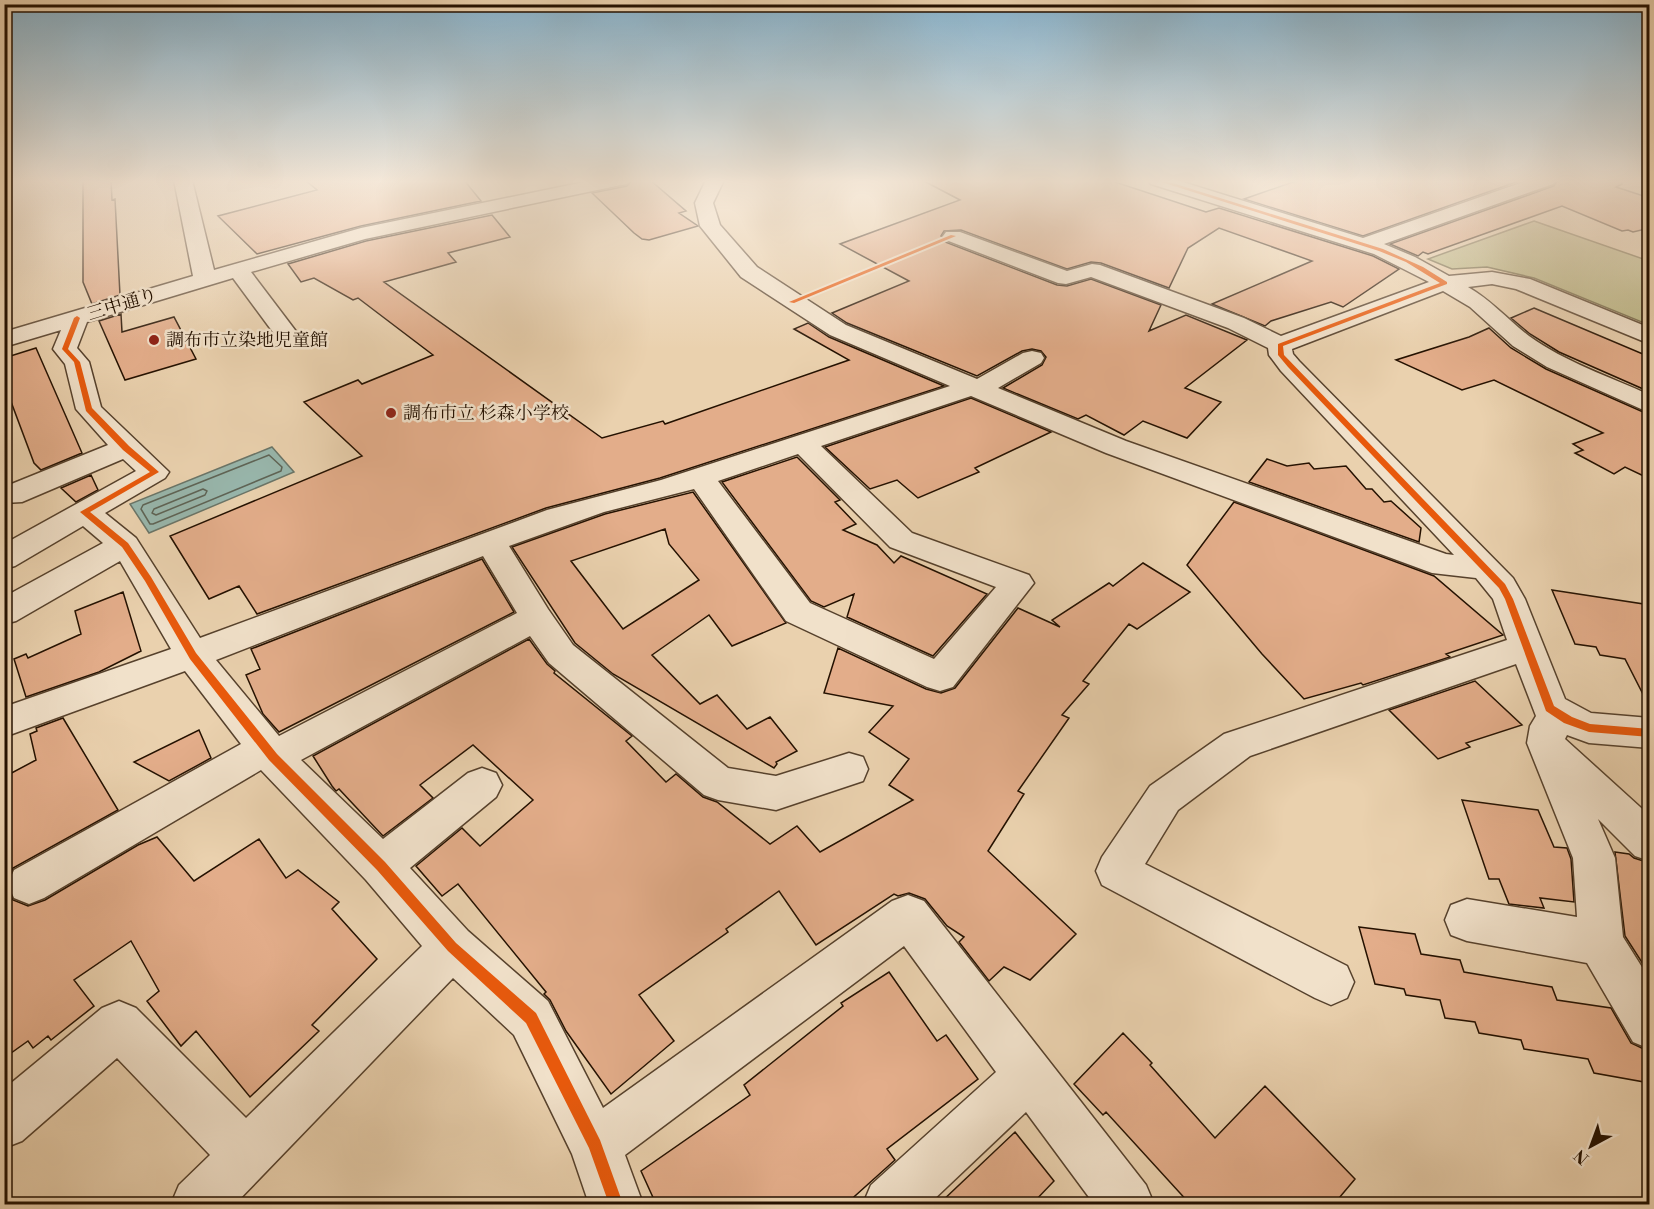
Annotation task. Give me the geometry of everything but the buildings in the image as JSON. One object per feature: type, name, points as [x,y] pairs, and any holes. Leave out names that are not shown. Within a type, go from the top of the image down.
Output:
[{"type":"street","points":[[196,236],[205,279]]},
{"type":"street","name":"三中通り","points":[[4,340],[352,236]]},
{"type":"street","points":[[719,236],[749,272],[838,330],[974,389],[1116,447],[1443,565],[1486,568]]},
{"type":"street","points":[[954,236],[1066,278],[1092,270],[1236,323],[1280,345],[1445,283],[1492,278],[1522,284],[1650,337]]},
{"type":"street","points":[[1335,236],[1365,244],[1425,269],[1478,302],[1521,341],[1556,362],[1650,405]]},
{"type":"street","points":[[1365,244],[1387,236]]},
{"type":"street","points":[[237,269],[289,338]]},
{"type":"street","points":[[4,558],[155,472],[126,448],[89,409],[77,362],[65,349],[77,318]]},
{"type":"street","points":[[1280,345],[1281,355],[1290,366],[1486,568],[1509,599],[1550,708],[1594,858],[1602,943],[1650,1025]]},
{"type":"street","points":[[4,722],[193,656],[491,542],[620,497],[667,488],[974,389],[1032,358]]},
{"type":"street","points":[[700,476],[798,612],[940,676],[1018,583],[901,540],[803,444]]},
{"type":"street","points":[[4,494],[12,495],[126,448]]},
{"type":"street","points":[[39,484],[77,516],[124,545],[148,579],[193,656],[270,752],[381,866],[452,947],[531,1018],[605,1187],[908,916],[1127,1204]]},
{"type":"street","points":[[491,542],[536,618],[561,654],[718,783],[776,793],[849,769]]},
{"type":"street","points":[[4,612],[124,545]]},
{"type":"street","points":[[29,884],[270,752],[536,618]]},
{"type":"street","points":[[1331,982],[1117,870],[1164,798],[1237,745],[1526,647]]},
{"type":"street","points":[[1557,731],[1589,728],[1650,733]]},
{"type":"street","points":[[1557,731],[1650,843]]},
{"type":"street","points":[[381,866],[482,785]]},
{"type":"street","points":[[1467,920],[1602,943]]},
{"type":"street","points":[[198,1204],[452,947]]},
{"type":"street","points":[[4,1123],[119,1025],[246,1155]]},
{"type":"street","points":[[890,1204],[1029,1075]]},
{"type":"shaded area","points":[[1491,236],[1578,236],[1649,261],[1649,325],[1534,278],[1487,267],[1452,269],[1428,259]]},
{"type":"water","points":[[272,447],[294,472],[149,533],[130,504]]},
{"type":"cycle path","points":[[792,302],[952,236]]},
{"type":"cycle path","points":[[1335,236],[1368,245],[1408,261],[1445,283],[1280,345],[1281,355],[1502,586],[1550,708],[1568,720],[1589,728],[1650,733]]},
{"type":"cycle path","points":[[77,318],[65,349],[77,362],[89,409],[126,448],[155,472],[84,512],[125,545],[148,579],[193,656],[273,757],[381,866],[452,947],[531,1018],[595,1145],[616,1204]]},
{"type":"place","name":"調布市立染地児童館","points":[[154,340]]},
{"type":"place","name":"調布市立 杉森小学校","points":[[391,413]]}]
